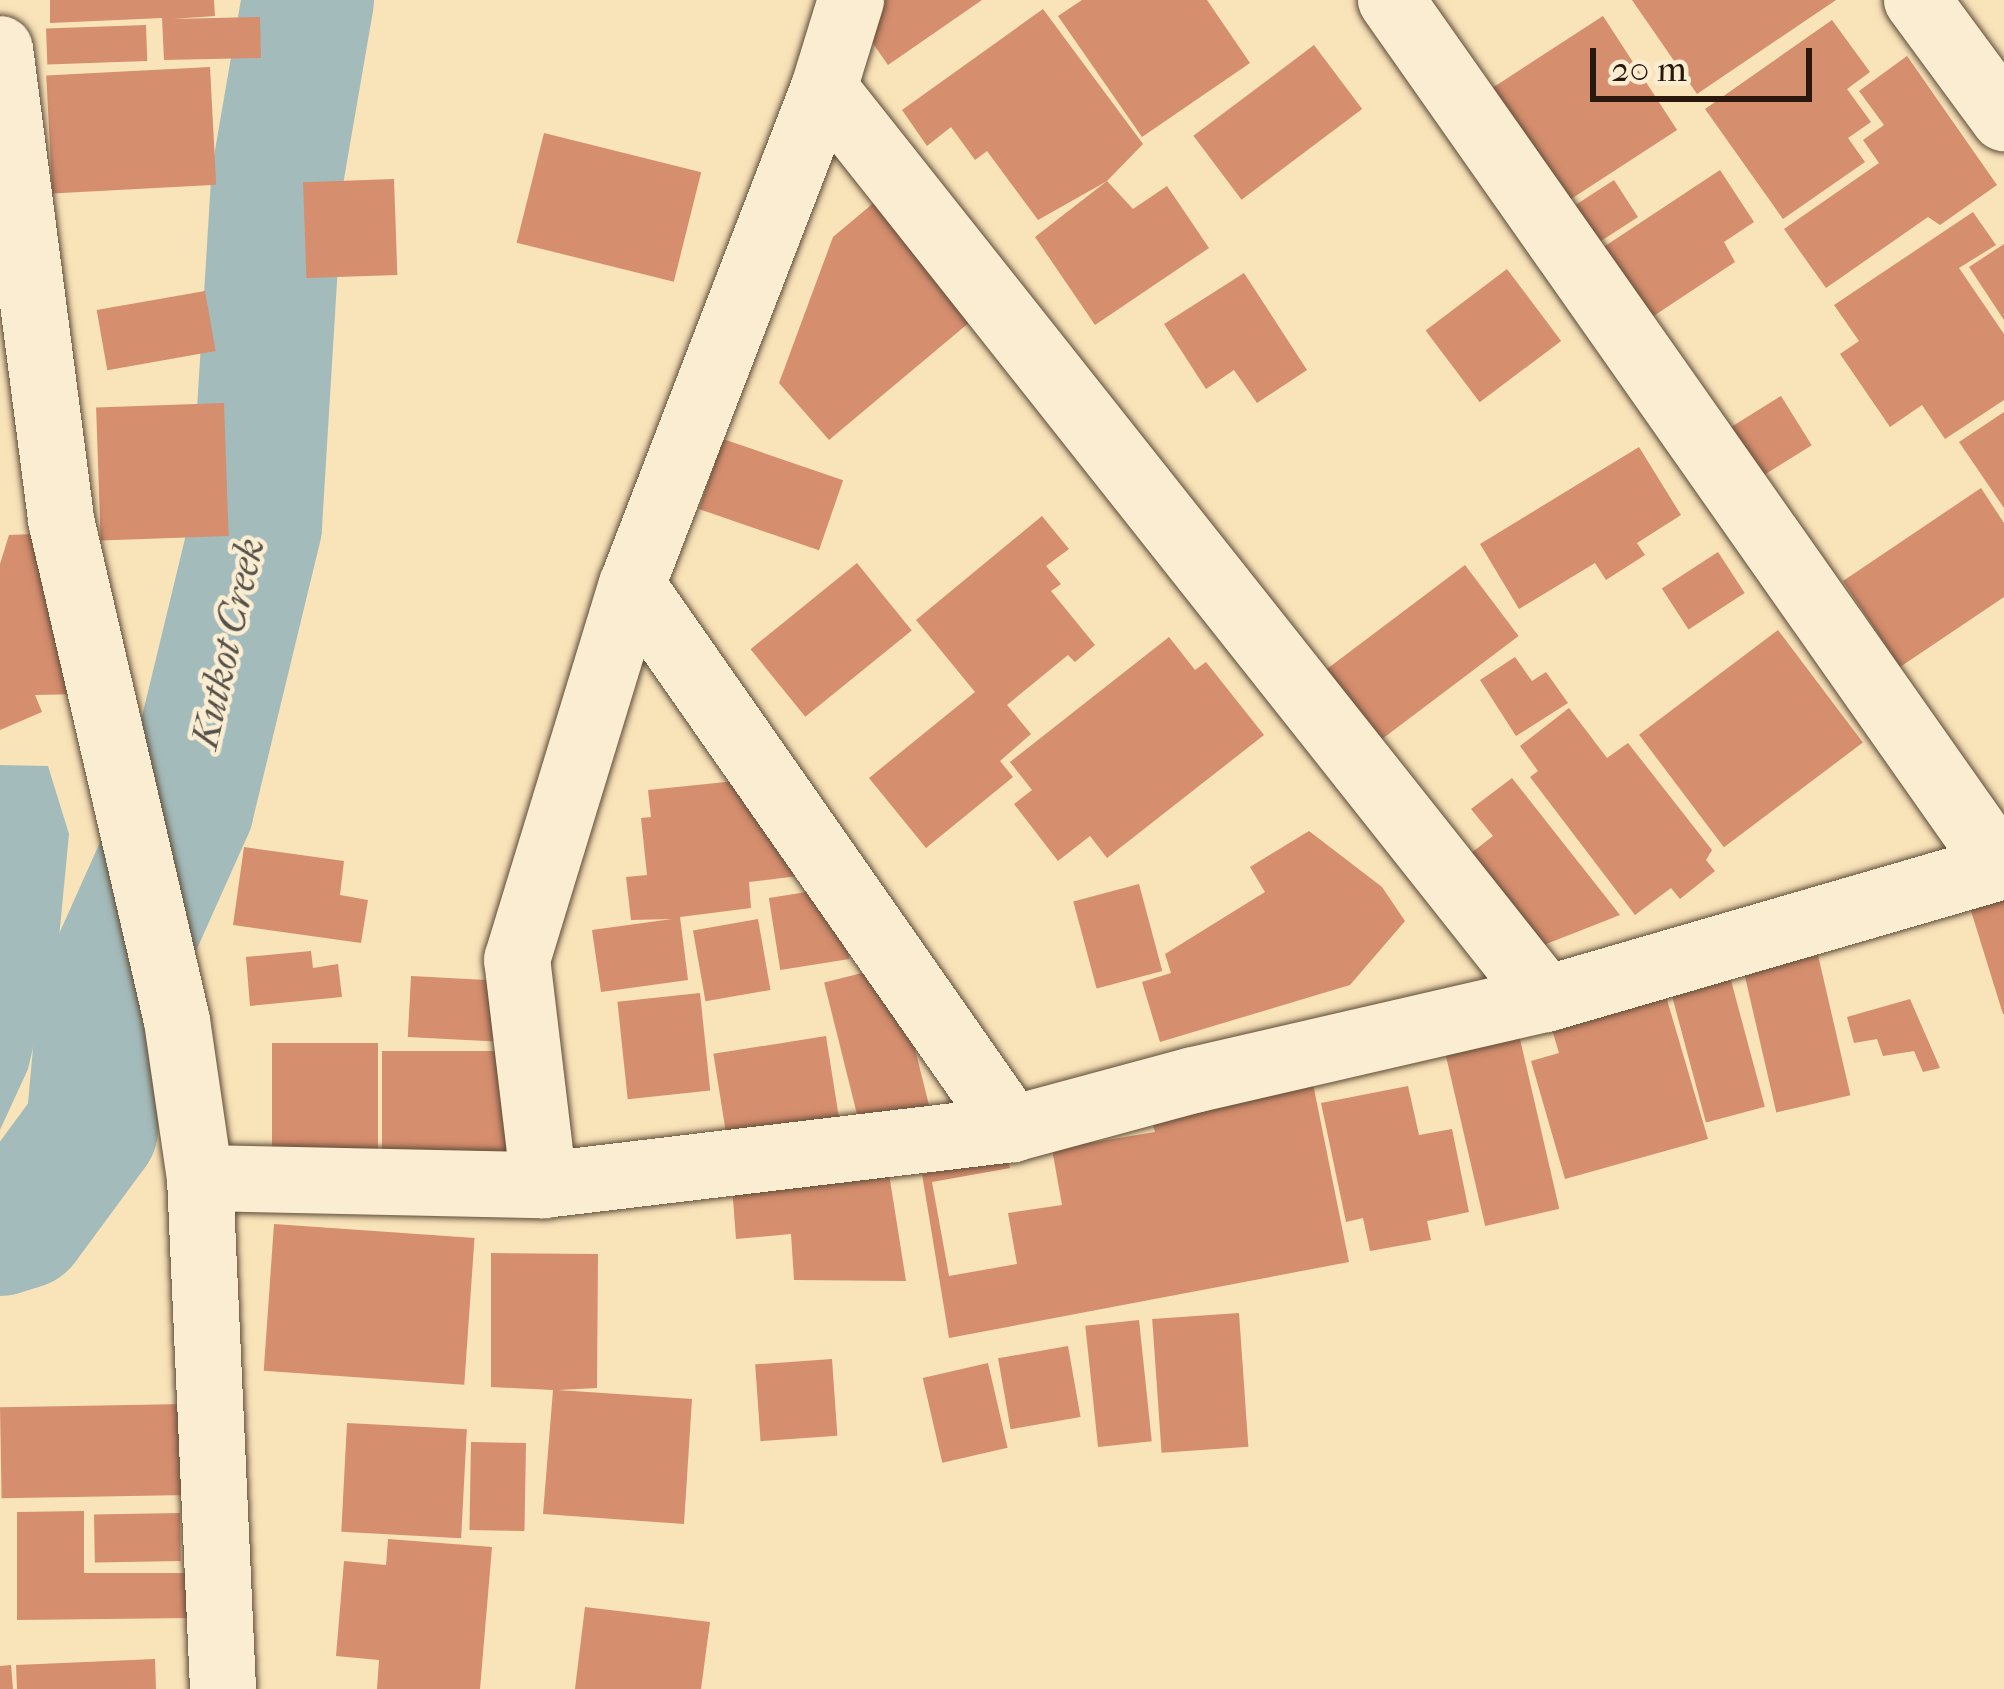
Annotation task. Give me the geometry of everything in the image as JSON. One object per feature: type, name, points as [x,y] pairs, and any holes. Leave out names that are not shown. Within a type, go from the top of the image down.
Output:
[{"type":"street","points":[[544,1185],[517,960],[632,585],[824,88],[850,0]]},
{"type":"street","points":[[200,1178],[544,1185],[1012,1129],[1194,1080],[1546,999],[2002,867],[1391,0]]},
{"type":"street","points":[[1917,0],[2004,118]]},
{"type":"street","points":[[0,49],[61,520],[177,1022],[200,1178],[223,1689]]},
{"type":"street","points":[[824,88],[1546,999]]},
{"type":"street","points":[[632,585],[1012,1129]]},
{"type":"water","points":[[0,765],[48,766],[69,834],[59,938],[28,1069],[0,1130]]},
{"type":"building","points":[[50,0],[214,0],[215,16],[173,19],[260,17],[261,58],[164,60],[162,18],[50,23]]},
{"type":"building","points":[[862,0],[982,0],[888,65],[849,9]]},
{"type":"building","points":[[1082,0],[1207,0],[1250,63],[1142,137],[1058,16]]},
{"type":"building","points":[[1632,0],[1836,0],[1697,94]]},
{"type":"building","points":[[1043,9],[1143,144],[1107,181],[1038,220],[987,151],[975,160],[951,127],[927,146],[902,110]]},
{"type":"building","points":[[1603,16],[1677,130],[1557,208],[1483,94]]},
{"type":"building","points":[[1832,20],[1870,72],[1847,89],[1871,122],[1848,138],[1865,162],[1783,219],[1705,109]]},
{"type":"building","points":[[146,25],[147,61],[47,64],[46,28]]},
{"type":"building","points":[[1314,45],[1362,109],[1242,200],[1193,136]]},
{"type":"building","points":[[1907,56],[1997,185],[1940,225],[1928,217],[1826,288],[1784,229],[1879,163],[1863,140],[1884,125],[1859,91]]},
{"type":"building","points":[[210,67],[216,185],[52,193],[46,76]]},
{"type":"building","points":[[544,133],[701,172],[674,282],[517,243]]},
{"type":"building","points":[[1720,170],[1754,222],[1724,242],[1735,262],[1637,327],[1590,256]]},
{"type":"building","points":[[394,179],[397,275],[306,278],[303,182]]},
{"type":"building","points":[[1614,180],[1638,217],[1595,245],[1571,208]]},
{"type":"building","points":[[1107,181],[1133,209],[1167,186],[1209,248],[1095,325],[1035,237]]},
{"type":"building","points":[[883,195],[983,311],[829,440],[779,383],[833,237]]},
{"type":"building","points":[[1973,212],[1996,245],[1959,268],[2004,334],[2004,400],[1945,439],[1922,405],[1890,427],[1840,354],[1859,341],[1834,305]]},
{"type":"building","points":[[2004,244],[2004,320],[1969,267]]},
{"type":"building","points":[[1507,269],[1561,341],[1480,402],[1426,330]]},
{"type":"building","points":[[1244,273],[1307,370],[1257,403],[1234,370],[1206,389],[1164,324]]},
{"type":"building","points":[[205,291],[216,351],[107,370],[97,310]]},
{"type":"building","points":[[1781,396],[1812,445],[1752,482],[1722,433]]},
{"type":"building","points":[[224,403],[229,536],[101,540],[96,407]]},
{"type":"building","points":[[2004,412],[2004,508],[1959,442]]},
{"type":"building","points":[[723,439],[843,480],[819,550],[699,509]]},
{"type":"building","points":[[1639,447],[1681,515],[1637,543],[1645,555],[1606,580],[1595,563],[1519,609],[1480,544]]},
{"type":"building","points":[[1981,488],[2004,523],[2004,597],[1900,667],[1843,581]]},
{"type":"building","points":[[1042,516],[1069,549],[1046,566],[1061,584],[1051,591],[1095,645],[1075,662],[1068,655],[1007,705],[1031,734],[1000,761],[1013,777],[926,848],[869,778],[975,692],[916,620]]},
{"type":"building","points":[[55,533],[81,694],[35,695],[42,712],[0,730],[0,564],[9,535]]},
{"type":"building","points":[[1718,552],[1745,593],[1688,630],[1662,588]]},
{"type":"building","points":[[857,563],[912,631],[805,717],[751,649]]},
{"type":"building","points":[[1465,565],[1519,636],[1363,753],[1309,682]]},
{"type":"building","points":[[1778,630],[1863,743],[1724,847],[1639,735]]},
{"type":"building","points":[[1169,637],[1195,670],[1206,662],[1264,735],[1107,858],[1090,836],[1058,861],[1014,804],[1032,790],[1010,762]]},
{"type":"building","points":[[1515,657],[1532,681],[1546,672],[1568,703],[1516,736],[1480,680]]},
{"type":"building","points":[[1569,708],[1607,758],[1628,743],[1712,850],[1706,860],[1715,871],[1680,899],[1671,888],[1635,915],[1530,777],[1538,771],[1520,746]]},
{"type":"building","points":[[1512,778],[1620,915],[1526,952],[1457,864],[1493,836],[1471,809]]},
{"type":"building","points":[[755,779],[822,873],[749,882],[751,908],[680,917],[688,980],[601,992],[592,930],[672,919],[631,920],[626,877],[647,875],[641,818],[651,817],[648,790]]},
{"type":"building","points":[[1309,831],[1382,887],[1405,921],[1350,985],[1160,1042],[1142,982],[1171,973],[1165,954],[1265,892],[1250,867]]},
{"type":"building","points":[[244,847],[344,861],[340,895],[368,900],[361,943],[233,925]]},
{"type":"building","points":[[1139,884],[1162,971],[1097,989],[1073,902]]},
{"type":"building","points":[[838,887],[849,959],[780,970],[769,898]]},
{"type":"building","points":[[2004,887],[2004,1014],[2003,1014],[1967,898]]},
{"type":"building","points":[[758,919],[771,990],[706,1001],[693,930]]},
{"type":"building","points":[[311,951],[313,968],[338,964],[342,997],[250,1006],[246,957]]},
{"type":"building","points":[[1818,955],[1850,1095],[1776,1112],[1744,972]]},
{"type":"building","points":[[1725,958],[1765,1107],[1706,1123],[1666,974]]},
{"type":"building","points":[[894,965],[930,1111],[860,1128],[824,982]]},
{"type":"building","points":[[411,976],[515,981],[512,1042],[408,1037]]},
{"type":"building","points":[[1660,976],[1708,1139],[1565,1179],[1531,1061],[1559,1053],[1546,1009]]},
{"type":"building","points":[[700,993],[710,1090],[628,1099],[617,1002]]},
{"type":"building","points":[[1910,999],[1940,1068],[1923,1072],[1914,1051],[1883,1056],[1877,1039],[1854,1043],[1847,1017]]},
{"type":"building","points":[[1514,1013],[1559,1209],[1485,1226],[1440,1030]]},
{"type":"building","points":[[826,1036],[842,1135],[729,1153],[713,1054]]},
{"type":"building","points":[[272,1043],[378,1043],[378,1171],[272,1171]]},
{"type":"building","points":[[382,1051],[518,1051],[518,1173],[382,1173]]},
{"type":"building","points":[[1309,1064],[1349,1262],[949,1338],[922,1174],[1008,1160],[1010,1168],[932,1182],[949,1276],[1017,1264],[1008,1213],[1062,1205],[1052,1149],[1155,1132],[1146,1101]]},
{"type":"building","points":[[1408,1086],[1419,1135],[1452,1129],[1469,1212],[1427,1221],[1431,1240],[1370,1251],[1363,1218],[1346,1222],[1321,1103]]},
{"type":"building","points":[[887,1161],[906,1281],[794,1280],[791,1234],[736,1239],[731,1173]]},
{"type":"building","points":[[274,1224],[475,1238],[464,1385],[264,1371]]},
{"type":"building","points":[[491,1253],[598,1254],[597,1388],[558,1390],[692,1399],[684,1524],[543,1514],[553,1390],[491,1387]]},
{"type":"building","points":[[1239,1313],[1248,1447],[1162,1453],[1152,1319]]},
{"type":"building","points":[[1139,1320],[1152,1441],[1098,1447],[1085,1326]]},
{"type":"building","points":[[1068,1346],[1081,1417],[1011,1429],[998,1358]]},
{"type":"building","points":[[832,1359],[837,1436],[761,1441],[755,1364]]},
{"type":"building","points":[[988,1363],[1008,1448],[942,1463],[923,1378]]},
{"type":"building","points":[[187,1404],[189,1495],[2,1498],[0,1407]]},
{"type":"building","points":[[347,1423],[467,1429],[461,1538],[341,1532]]},
{"type":"building","points":[[471,1442],[526,1443],[524,1531],[469,1530]]},
{"type":"building","points":[[84,1511],[84,1573],[188,1573],[190,1618],[17,1620],[17,1512]]},
{"type":"building","points":[[180,1513],[181,1561],[95,1562],[94,1515]]},
{"type":"building","points":[[388,1539],[492,1547],[480,1689],[377,1689],[379,1660],[336,1656],[344,1561],[386,1565]]},
{"type":"building","points":[[585,1607],[710,1622],[701,1689],[575,1689]]},
{"type":"building","points":[[155,1659],[156,1689],[17,1689],[16,1665]]},
{"type":"building","points":[[11,1665],[13,1689],[0,1689],[0,1666]]},
{"type":"waterway","name":"Kutkot Creek","points":[[0,1230],[22,1223],[92,1128],[104,995],[188,807],[256,525],[277,179],[308,0]]}]
